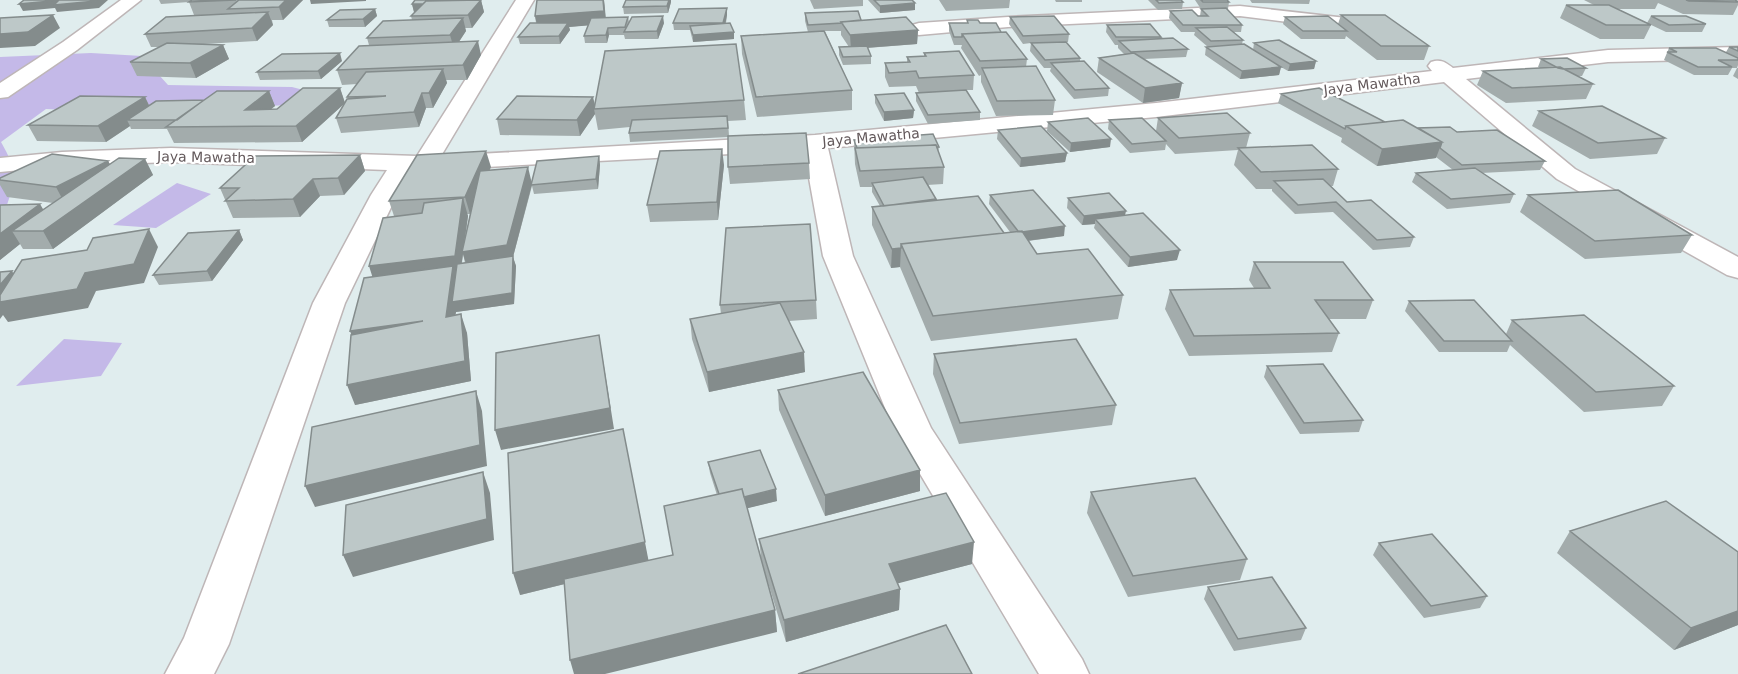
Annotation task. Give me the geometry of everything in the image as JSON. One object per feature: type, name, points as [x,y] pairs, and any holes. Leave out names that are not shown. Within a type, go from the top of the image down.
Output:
[{"type":"street","points":[[0,92],[70,46],[132,0]]},
{"type":"street","points":[[189,674],[205,644],[329,303],[384,195],[414,164],[525,0]]},
{"type":"street","points":[[919,29],[1008,22],[1212,14],[1236,5],[1399,30]]},
{"type":"street","points":[[1424,53],[1566,174],[1738,269]]},
{"type":"street","name":"Jaya Mawatha","points":[[0,165],[62,159],[171,155],[414,164],[815,142],[1156,110],[1608,56],[1738,53]]},
{"type":"street","points":[[815,142],[838,256],[913,430],[1065,674]]},
{"type":"shaded area","points":[[91,53],[142,56],[168,85],[292,87],[334,98],[290,105],[109,112],[46,109],[1,142],[10,160],[13,181],[6,208],[0,210],[0,57]]},
{"type":"shaded area","points":[[177,183],[211,194],[156,228],[113,225]]},
{"type":"shaded area","points":[[64,339],[122,343],[101,376],[16,386]]},
{"type":"building","points":[[24,0],[53,0],[19,4]]},
{"type":"building","points":[[59,0],[97,0],[54,5]]},
{"type":"building","points":[[192,0],[236,0],[189,2]]},
{"type":"building","points":[[239,0],[286,0],[279,7],[228,9]]},
{"type":"building","points":[[415,0],[458,0],[412,4]]},
{"type":"building","points":[[481,0],[468,15],[411,16],[426,1]]},
{"type":"building","points":[[537,0],[603,0],[604,11],[535,16]]},
{"type":"building","points":[[626,0],[669,0],[667,6],[623,7]]},
{"type":"building","points":[[874,0],[912,0],[915,3],[880,6]]},
{"type":"building","points":[[1156,0],[1181,0],[1183,2],[1159,3]]},
{"type":"building","points":[[1201,0],[1227,0],[1229,2],[1203,2]]},
{"type":"building","points":[[1686,0],[1735,0],[1738,2],[1689,1]]},
{"type":"building","points":[[1566,5],[1609,5],[1651,25],[1606,25]]},
{"type":"building","points":[[727,8],[723,23],[673,23],[679,9]]},
{"type":"building","points":[[1226,8],[1242,25],[1183,25],[1170,11],[1192,10],[1198,16],[1208,16],[1201,9]]},
{"type":"building","points":[[375,9],[363,19],[327,20],[340,10]]},
{"type":"building","points":[[858,11],[861,20],[808,25],[805,13]]},
{"type":"building","points":[[268,12],[252,28],[145,34],[166,17]]},
{"type":"building","points":[[53,15],[28,32],[0,34],[0,18]]},
{"type":"building","points":[[1341,15],[1385,15],[1429,46],[1381,46]]},
{"type":"building","points":[[663,16],[657,31],[624,32],[632,17]]},
{"type":"building","points":[[1054,16],[1069,34],[1023,36],[1010,17]]},
{"type":"building","points":[[1328,16],[1347,31],[1303,31],[1285,17]]},
{"type":"building","points":[[1651,16],[1686,16],[1706,24],[1669,25]]},
{"type":"building","points":[[628,17],[625,27],[608,28],[606,35],[584,36],[591,18]]},
{"type":"building","points":[[906,17],[918,30],[850,35],[841,22]]},
{"type":"building","points":[[463,18],[450,35],[367,38],[383,21]]},
{"type":"building","points":[[967,20],[996,23],[1001,32],[962,34],[962,37],[954,37],[949,23],[968,23]]},
{"type":"building","points":[[530,23],[568,23],[559,36],[518,37]]},
{"type":"building","points":[[730,23],[734,32],[693,35],[690,26]]},
{"type":"building","points":[[1150,24],[1161,37],[1116,37],[1107,25]]},
{"type":"building","points":[[1227,27],[1243,40],[1211,41],[1196,28]]},
{"type":"building","points":[[824,31],[852,90],[756,97],[741,36]]},
{"type":"building","points":[[1006,32],[1027,59],[980,61],[962,34]]},
{"type":"building","points":[[1173,38],[1188,49],[1131,52],[1119,41]]},
{"type":"building","points":[[1279,40],[1316,61],[1290,64],[1254,43]]},
{"type":"building","points":[[478,41],[463,65],[337,70],[359,46]]},
{"type":"building","points":[[1066,42],[1080,58],[1045,60],[1031,43]]},
{"type":"building","points":[[167,43],[223,45],[190,63],[130,62]]},
{"type":"building","points":[[736,44],[744,100],[594,109],[605,51]]},
{"type":"building","points":[[1244,44],[1281,67],[1242,71],[1206,47]]},
{"type":"building","points":[[867,46],[871,56],[843,57],[839,47]]},
{"type":"building","points":[[1669,48],[1716,48],[1738,60],[1718,60],[1732,67],[1698,67],[1667,52],[1677,52]]},
{"type":"building","points":[[959,51],[974,75],[919,78],[916,71],[889,73],[885,63],[910,62],[907,57],[926,56],[924,53]]},
{"type":"building","points":[[340,53],[318,71],[257,72],[282,54]]},
{"type":"building","points":[[1134,53],[1182,83],[1145,88],[1099,58]]},
{"type":"building","points":[[1567,58],[1586,68],[1558,68],[1541,59]]},
{"type":"building","points":[[1084,61],[1109,88],[1075,90],[1051,63]]},
{"type":"building","points":[[1036,66],[1055,100],[997,101],[982,68]]},
{"type":"building","points":[[1560,67],[1593,84],[1512,88],[1483,71]]},
{"type":"building","points":[[443,69],[429,93],[422,93],[414,112],[336,118],[347,99],[386,96],[347,97],[366,72]]},
{"type":"building","points":[[303,88],[340,88],[296,126],[166,127],[217,91],[269,91],[245,110],[277,109]]},
{"type":"building","points":[[1319,88],[1385,122],[1346,126],[1345,129],[1281,94]]},
{"type":"building","points":[[966,90],[980,112],[928,115],[916,93]]},
{"type":"building","points":[[904,93],[914,110],[884,112],[875,95]]},
{"type":"building","points":[[80,96],[145,97],[98,126],[28,125]]},
{"type":"building","points":[[517,96],[593,97],[577,120],[497,119]]},
{"type":"building","points":[[204,100],[177,120],[127,120],[156,101]]},
{"type":"building","points":[[1602,106],[1665,138],[1598,143],[1539,111]]},
{"type":"building","points":[[1227,113],[1250,133],[1179,138],[1158,118]]},
{"type":"building","points":[[727,116],[728,128],[629,133],[632,120]]},
{"type":"building","points":[[1088,118],[1111,139],[1071,143],[1048,122]]},
{"type":"building","points":[[1142,118],[1166,141],[1132,144],[1109,120]]},
{"type":"building","points":[[1403,120],[1442,142],[1382,149],[1346,126]]},
{"type":"building","points":[[1041,126],[1067,153],[1021,158],[998,130]]},
{"type":"building","points":[[1450,127],[1457,132],[1497,130],[1545,161],[1462,165],[1440,148],[1442,142],[1418,128]]},
{"type":"building","points":[[806,133],[809,163],[728,167],[728,136]]},
{"type":"building","points":[[933,134],[939,147],[936,145],[857,148],[854,140]]},
{"type":"building","points":[[936,145],[944,167],[860,171],[855,148]]},
{"type":"building","points":[[1312,145],[1338,169],[1261,172],[1238,148]]},
{"type":"building","points":[[722,149],[717,202],[647,205],[660,151]]},
{"type":"building","points":[[486,151],[465,197],[389,201],[417,155]]},
{"type":"building","points":[[52,154],[108,161],[56,187],[0,180],[0,178]]},
{"type":"building","points":[[360,155],[338,178],[313,179],[293,199],[225,201],[239,188],[220,188],[255,156]]},
{"type":"building","points":[[599,156],[596,179],[531,185],[537,161]]},
{"type":"building","points":[[119,158],[145,159],[43,231],[12,231]]},
{"type":"building","points":[[528,167],[507,245],[462,252],[480,171]]},
{"type":"building","points":[[1475,168],[1514,194],[1451,199],[1416,173]]},
{"type":"building","points":[[923,177],[936,199],[884,206],[872,183]]},
{"type":"building","points":[[1323,179],[1347,202],[1371,200],[1414,237],[1377,240],[1336,202],[1298,205],[1274,181]]},
{"type":"building","points":[[1033,190],[1065,226],[1018,231],[990,195]]},
{"type":"building","points":[[1618,190],[1692,235],[1595,241],[1528,195]]},
{"type":"building","points":[[1109,193],[1126,211],[1084,216],[1068,198]]},
{"type":"building","points":[[978,196],[1004,233],[901,244],[901,248],[892,249],[872,207]]},
{"type":"building","points":[[463,198],[455,256],[369,266],[383,218],[422,213],[424,203]]},
{"type":"building","points":[[40,204],[0,234],[0,205]]},
{"type":"building","points":[[1143,213],[1180,250],[1130,257],[1095,219]]},
{"type":"building","points":[[810,224],[816,300],[720,305],[726,228]]},
{"type":"building","points":[[149,229],[134,264],[85,273],[77,289],[0,302],[0,295],[22,260],[87,250],[93,238]]},
{"type":"building","points":[[239,230],[207,271],[153,275],[188,233]]},
{"type":"building","points":[[1022,231],[1037,254],[1088,249],[1123,295],[933,316],[901,244]]},
{"type":"building","points":[[513,256],[512,293],[452,302],[457,264]]},
{"type":"building","points":[[1254,262],[1343,262],[1373,300],[1315,300],[1339,333],[1194,336],[1170,290],[1270,288]]},
{"type":"building","points":[[453,266],[446,317],[461,314],[465,361],[347,385],[351,335],[423,321],[350,331],[364,278]]},
{"type":"building","points":[[12,271],[0,285],[0,272]]},
{"type":"building","points":[[1474,300],[1512,341],[1444,341],[1409,301]]},
{"type":"building","points":[[780,303],[804,352],[707,372],[690,319]]},
{"type":"building","points":[[1584,315],[1674,386],[1596,392],[1512,320]]},
{"type":"building","points":[[599,335],[610,408],[495,430],[496,353]]},
{"type":"building","points":[[1076,339],[1116,405],[960,423],[934,354]]},
{"type":"building","points":[[1323,364],[1363,420],[1304,423],[1267,366]]},
{"type":"building","points":[[863,372],[920,470],[825,495],[778,390]]},
{"type":"building","points":[[476,391],[480,445],[305,486],[312,427]]},
{"type":"building","points":[[623,429],[645,542],[513,573],[508,453]]},
{"type":"building","points":[[760,450],[776,489],[744,497],[742,489],[719,494],[708,462]]},
{"type":"building","points":[[483,472],[487,519],[343,555],[346,505]]},
{"type":"building","points":[[1195,478],[1247,559],[1133,576],[1091,492]]},
{"type":"building","points":[[742,489],[775,610],[570,660],[564,579],[673,555],[664,506]]},
{"type":"building","points":[[946,493],[974,542],[889,564],[900,589],[784,620],[759,539]]},
{"type":"building","points":[[1666,501],[1738,552],[1738,611],[1691,628],[1570,531]]},
{"type":"building","points":[[1432,534],[1487,596],[1431,606],[1379,543]]},
{"type":"building","points":[[1272,577],[1306,628],[1238,639],[1208,587]]},
{"type":"building","points":[[946,625],[972,674],[798,674]]}]
